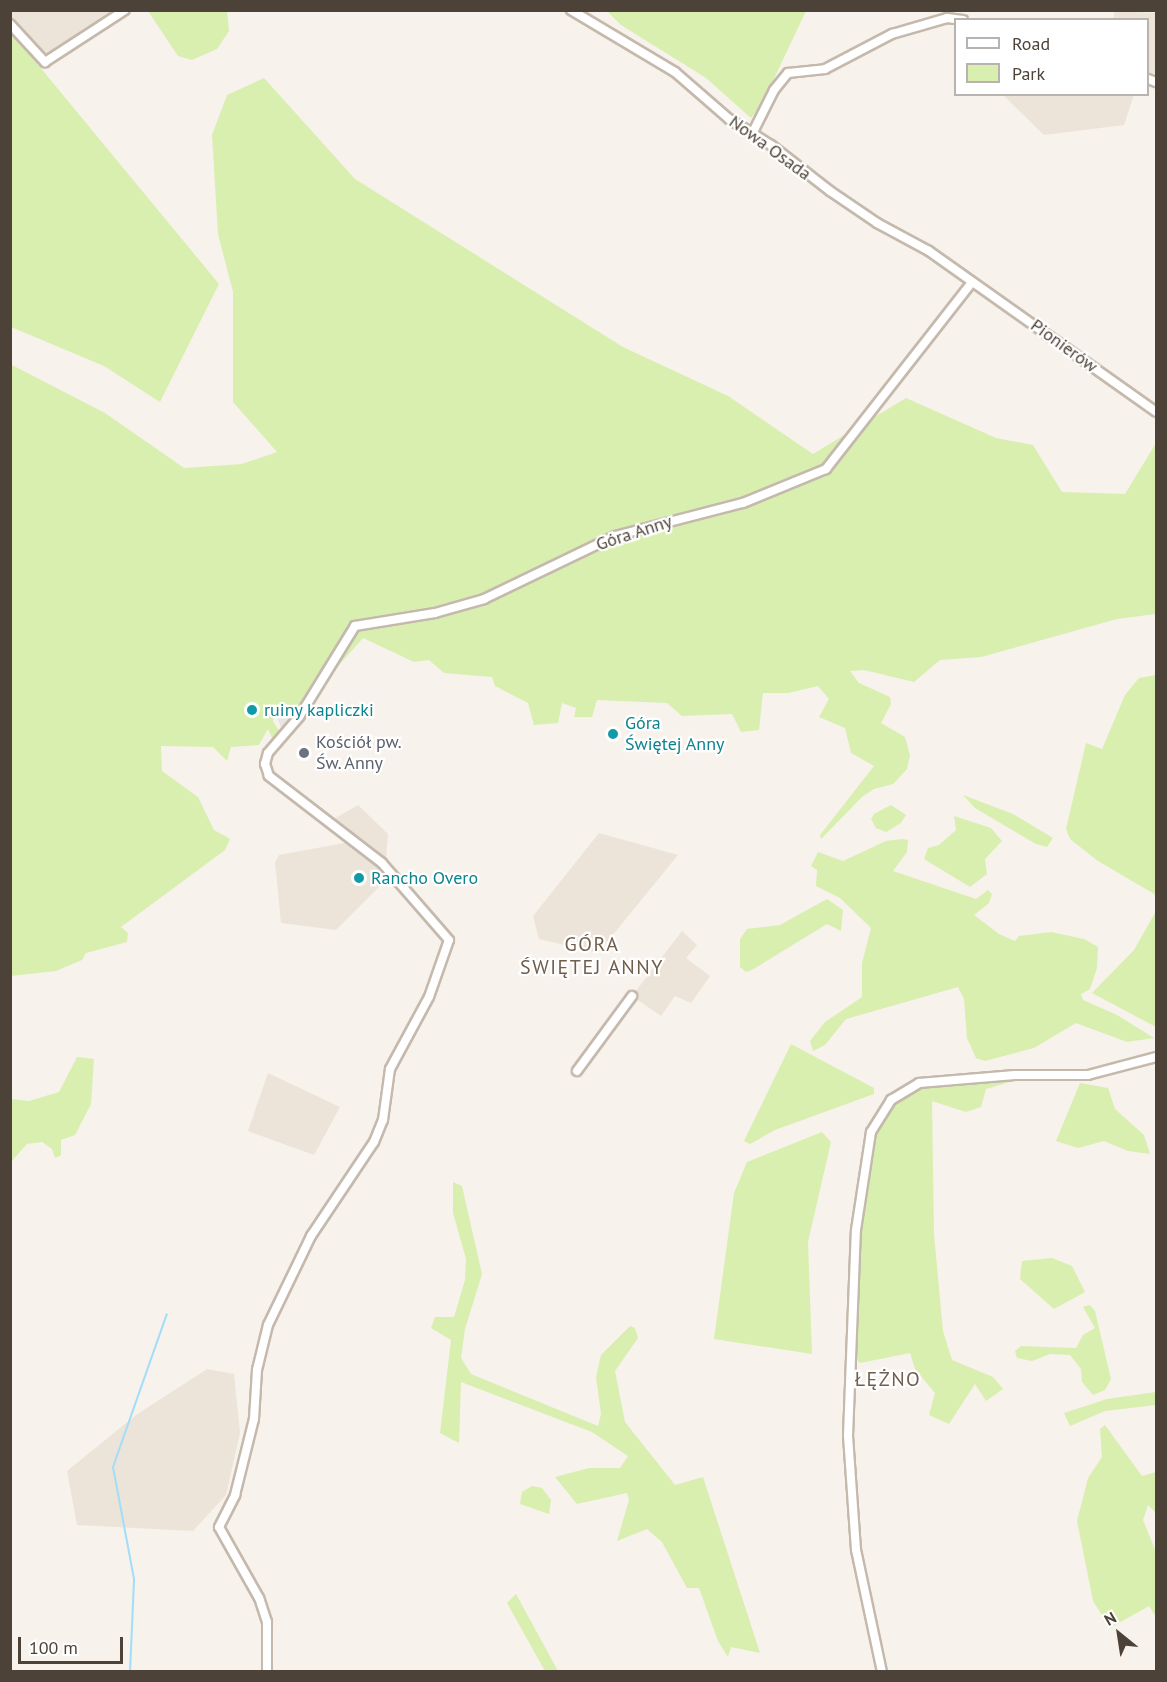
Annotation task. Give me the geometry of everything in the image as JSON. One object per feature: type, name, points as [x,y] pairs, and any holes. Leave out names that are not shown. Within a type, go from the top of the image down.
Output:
[{"type":"street","points":[[10,24],[14,35],[45,62],[125,10]]},
{"type":"street","name":"Nowa Osada","points":[[571,10],[675,72],[752,134],[851,206],[929,251],[972,282]]},
{"type":"street","points":[[752,134],[774,90],[788,73],[825,69],[874,41],[947,18],[954,19]]},
{"type":"street","name":"Pionierów","points":[[972,282],[1156,411]]},
{"type":"street","name":"Góra Anny","points":[[267,1671],[267,1622],[259,1598],[219,1527],[235,1495],[254,1419],[257,1370],[268,1325],[311,1236],[374,1142],[383,1120],[390,1069],[429,997],[448,940],[382,863],[269,776],[265,764],[274,745],[299,717],[356,626],[435,613],[484,599],[615,536],[743,503],[826,469],[972,282]]},
{"type":"street","points":[[577,1071],[632,996]]},
{"type":"street","points":[[882,1671],[856,1550],[848,1436],[856,1230],[871,1132],[891,1100],[919,1083],[1015,1075],[1088,1075],[1156,1057]]},
{"type":"shaded area","points":[[11,11],[119,11],[46,58],[11,19]]},
{"type":"shaded area","points":[[1115,11],[1156,13],[1156,74],[1149,73],[1149,18],[1113,18]]},
{"type":"shaded area","points":[[1004,96],[1134,96],[1124,125],[1044,135]]},
{"type":"shaded area","points":[[286,707],[301,711],[283,733],[277,717]]},
{"type":"shaded area","points":[[358,805],[388,834],[384,882],[336,930],[281,923],[275,862],[279,855],[355,841],[332,820]]},
{"type":"shaded area","points":[[599,833],[678,855],[598,953],[539,939],[533,916]]},
{"type":"shaded area","points":[[682,931],[697,945],[686,958],[710,976],[691,1003],[675,996],[661,1016],[632,996]]},
{"type":"shaded area","points":[[268,1073],[340,1107],[314,1155],[248,1131]]},
{"type":"shaded area","points":[[207,1369],[234,1374],[240,1433],[226,1495],[193,1531],[77,1525],[67,1471],[136,1415]]},
{"type":"green space","points":[[148,11],[227,11],[229,31],[217,49],[192,60],[178,56]]},
{"type":"green space","points":[[607,11],[806,11],[762,104],[751,118],[706,78],[621,25]]},
{"type":"green space","points":[[11,32],[219,284],[160,402],[104,366],[11,327]]},
{"type":"green space","points":[[264,78],[355,179],[623,347],[728,396],[813,454],[906,398],[996,438],[1033,445],[1062,492],[1125,494],[1156,443],[1156,614],[1117,619],[981,657],[940,660],[914,682],[864,670],[850,671],[859,683],[890,697],[891,704],[881,723],[905,737],[910,755],[907,769],[893,784],[874,789],[862,797],[821,839],[820,835],[874,766],[851,753],[845,728],[819,717],[829,699],[818,686],[788,693],[763,693],[759,730],[741,732],[732,714],[682,716],[667,703],[597,700],[592,717],[574,717],[576,708],[562,703],[558,723],[534,725],[528,703],[495,686],[492,677],[444,673],[429,660],[414,662],[363,638],[301,708],[286,704],[275,711],[273,721],[279,731],[272,738],[268,729],[259,745],[231,747],[227,761],[213,747],[161,746],[162,771],[198,797],[214,830],[230,839],[225,850],[121,927],[128,933],[127,942],[86,953],[82,960],[56,971],[11,976],[10,364],[105,413],[184,468],[242,464],[277,452],[233,402],[233,292],[218,234],[212,135],[227,95]]},
{"type":"green space","points":[[1156,675],[1156,895],[1098,861],[1070,839],[1066,829],[1086,743],[1102,749],[1125,695],[1139,678]]},
{"type":"green space","points":[[963,795],[1013,814],[1053,838],[1047,847],[1036,844],[975,808]]},
{"type":"green space","points":[[891,805],[906,815],[901,823],[886,832],[876,828],[871,819],[874,814]]},
{"type":"green space","points":[[954,816],[991,828],[1002,841],[985,859],[987,874],[970,887],[924,859],[928,848],[939,845],[956,830]]},
{"type":"green space","points":[[908,840],[907,852],[893,871],[976,899],[988,890],[992,894],[989,903],[974,915],[999,934],[1015,941],[1019,936],[1051,932],[1084,939],[1098,947],[1097,968],[1090,989],[1081,994],[1083,1000],[1117,1015],[1154,1038],[1127,1042],[1076,1023],[1034,1048],[985,1061],[976,1058],[967,1038],[964,999],[958,987],[846,1019],[825,1045],[813,1051],[810,1041],[825,1022],[862,997],[862,963],[871,928],[840,898],[816,886],[817,870],[811,866],[818,852],[843,861],[886,841]]},
{"type":"green space","points":[[827,899],[843,910],[841,931],[827,924],[752,970],[746,972],[740,967],[740,939],[747,929],[780,925]]},
{"type":"green space","points":[[1156,911],[1156,1027],[1092,993],[1134,950]]},
{"type":"green space","points":[[791,1044],[874,1088],[874,1094],[775,1130],[750,1144],[744,1141]]},
{"type":"green space","points":[[77,1057],[94,1059],[91,1104],[75,1135],[61,1140],[61,1155],[55,1158],[52,1149],[42,1142],[27,1144],[11,1162],[11,1099],[29,1101],[59,1092]]},
{"type":"green space","points":[[1027,1077],[986,1089],[981,1107],[966,1112],[932,1101],[934,1234],[943,1331],[952,1360],[993,1377],[1003,1389],[986,1401],[975,1384],[949,1424],[929,1415],[935,1393],[915,1369],[910,1353],[860,1363],[855,1358],[860,1244],[875,1131],[887,1109],[917,1087]]},
{"type":"green space","points":[[1080,1083],[1108,1088],[1115,1109],[1144,1135],[1150,1154],[1128,1151],[1104,1141],[1078,1148],[1056,1141]]},
{"type":"green space","points":[[822,1132],[831,1142],[808,1242],[812,1354],[714,1339],[734,1193],[747,1162]]},
{"type":"green space","points":[[453,1182],[462,1186],[482,1274],[465,1329],[461,1358],[471,1374],[598,1426],[601,1414],[596,1377],[601,1355],[630,1326],[635,1328],[638,1338],[615,1371],[625,1422],[675,1485],[703,1477],[760,1653],[731,1647],[728,1657],[718,1641],[699,1588],[687,1588],[662,1542],[647,1529],[617,1541],[629,1500],[627,1493],[577,1504],[555,1477],[589,1468],[620,1468],[628,1456],[592,1432],[461,1382],[459,1443],[440,1433],[451,1340],[431,1328],[435,1317],[454,1317],[465,1280],[466,1259],[453,1213]]},
{"type":"green space","points":[[1052,1258],[1072,1266],[1085,1292],[1054,1309],[1020,1279],[1022,1261]]},
{"type":"green space","points":[[1090,1305],[1095,1311],[1111,1379],[1105,1390],[1093,1395],[1082,1382],[1081,1369],[1070,1355],[1050,1354],[1032,1361],[1017,1358],[1015,1351],[1021,1346],[1076,1348],[1083,1335],[1095,1328],[1083,1307]]},
{"type":"green space","points":[[1156,1392],[1156,1405],[1105,1411],[1070,1426],[1064,1413],[1107,1399]]},
{"type":"green space","points":[[1105,1425],[1142,1476],[1156,1472],[1156,1513],[1148,1505],[1143,1520],[1156,1552],[1156,1617],[1149,1606],[1110,1628],[1093,1601],[1077,1521],[1088,1478],[1102,1457],[1100,1429]]},
{"type":"green space","points":[[532,1486],[542,1488],[551,1500],[549,1514],[520,1504],[522,1492]]},
{"type":"green space","points":[[516,1594],[558,1671],[545,1671],[507,1603]]},
{"type":"waterway","points":[[130,1672],[134,1579],[113,1467],[167,1314]]},
{"type":"place","name":"ruiny kapliczki","points":[[252,710]]},
{"type":"place","name":"Góra Świętej Anny","points":[[613,734]]},
{"type":"place","name":"Kościół pw. Św. Anny","points":[[304,753]]},
{"type":"place","name":"Rancho Overo","points":[[359,878]]},
{"type":"district","name":"GÓRA ŚWIĘTEJ ANNY","points":[[592,956]]},
{"type":"district","name":"ŁĘŻNO","points":[[888,1379]]}]
